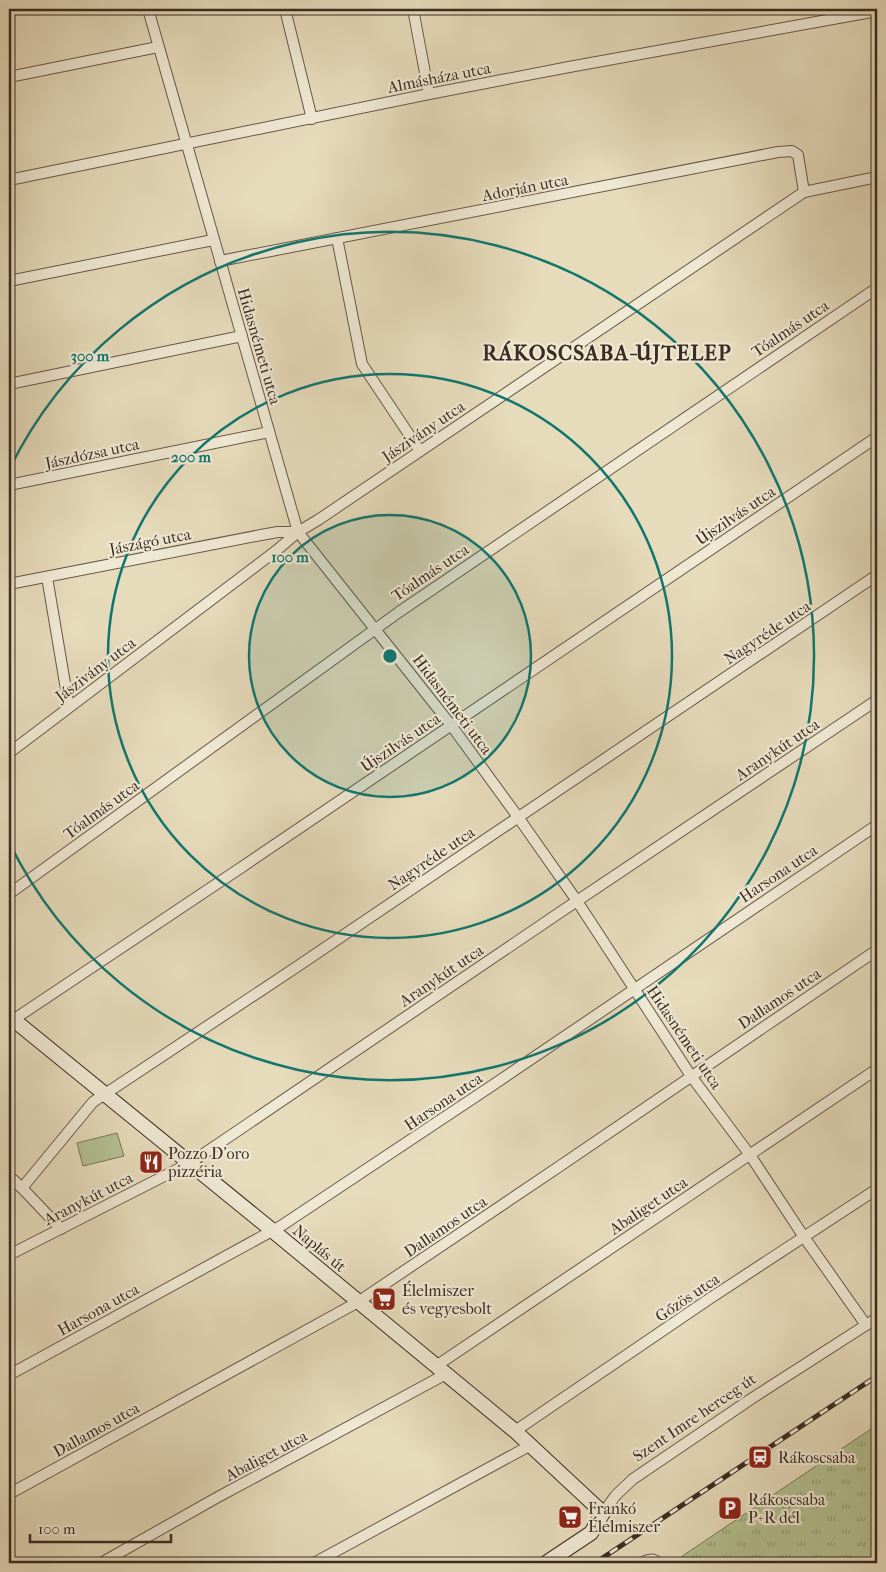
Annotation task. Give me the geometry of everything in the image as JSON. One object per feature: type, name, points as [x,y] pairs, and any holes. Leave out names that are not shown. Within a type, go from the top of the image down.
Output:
[{"type":"street","name":"Hidasnémeti utca","points":[[148,9],[298,532],[451,725],[518,818],[577,901],[691,1076],[750,1155],[804,1237],[866,1325]]},
{"type":"street","points":[[285,9],[312,119]]},
{"type":"street","points":[[413,9],[429,94]]},
{"type":"street","name":"Almásháza utca","points":[[9,180],[429,94],[877,11]]},
{"type":"street","points":[[9,76],[158,47]]},
{"type":"street","name":"Adorján utca","points":[[220,261],[792,151],[798,155],[804,192]]},
{"type":"street","name":"Jászivány utca","points":[[9,753],[277,550],[298,532],[804,192],[877,177]]},
{"type":"street","points":[[337,238],[362,364],[420,451]]},
{"type":"street","points":[[9,281],[213,240]]},
{"type":"street","name":"Tóalmás utca","points":[[9,894],[375,628],[877,288]]},
{"type":"street","points":[[9,384],[242,336]]},
{"type":"street","name":"Jászdózsa utca","points":[[9,485],[269,432]]},
{"type":"street","name":"Újszilvás utca","points":[[11,1018],[236,871],[877,437]]},
{"type":"street","name":"Jászágó utca","points":[[9,584],[261,535],[278,532],[298,532]]},
{"type":"street","name":"Nagyréde utca","points":[[22,1188],[94,1102],[105,1094],[282,977],[877,575]]},
{"type":"street","points":[[47,577],[69,707]]},
{"type":"street","name":"Aranykút utca","points":[[9,1255],[189,1163],[877,700]]},
{"type":"street","name":"Harsona utca","points":[[9,1375],[273,1231],[490,1088],[877,824]]},
{"type":"street","name":"Dallamos utca","points":[[9,1494],[358,1302],[877,950]]},
{"type":"street","name":"Naplás út","points":[[11,1018],[515,1431],[603,1513]]},
{"type":"street","name":"Abaliget utca","points":[[101,1563],[441,1370],[877,1069]]},
{"type":"street","points":[[9,1176],[61,1229]]},
{"type":"street","name":"Gőzös utca","points":[[515,1431],[877,1190]]},
{"type":"street","name":"Szent Imre herceg út","points":[[546,1563],[592,1533],[616,1495],[633,1479],[751,1399],[877,1318]]},
{"type":"street","points":[[314,1563],[531,1445]]},
{"type":"street","points":[[642,1563],[654,1560],[658,1563]]},
{"type":"green space","points":[[117,1133],[124,1156],[83,1166],[77,1143]]},
{"type":"green space","points":[[877,1425],[877,1563],[672,1563]]},
{"type":"railway","points":[[595,1563],[877,1376]]},
{"type":"place","name":"Pozzo D'oro pizzéria","points":[[151,1162]]},
{"type":"place","name":"Élelmiszer és vegyesbolt","points":[[384,1299]]},
{"type":"place","name":"Rákoscsaba","points":[[760,1457]]},
{"type":"place","name":"Rákoscsaba P+R dél","points":[[730,1508]]},
{"type":"place","name":"Frankó Élelmiszer","points":[[570,1517]]},
{"type":"district","name":"RÁKOSCSABA-ÚJTELEP","points":[[607,353]]}]
